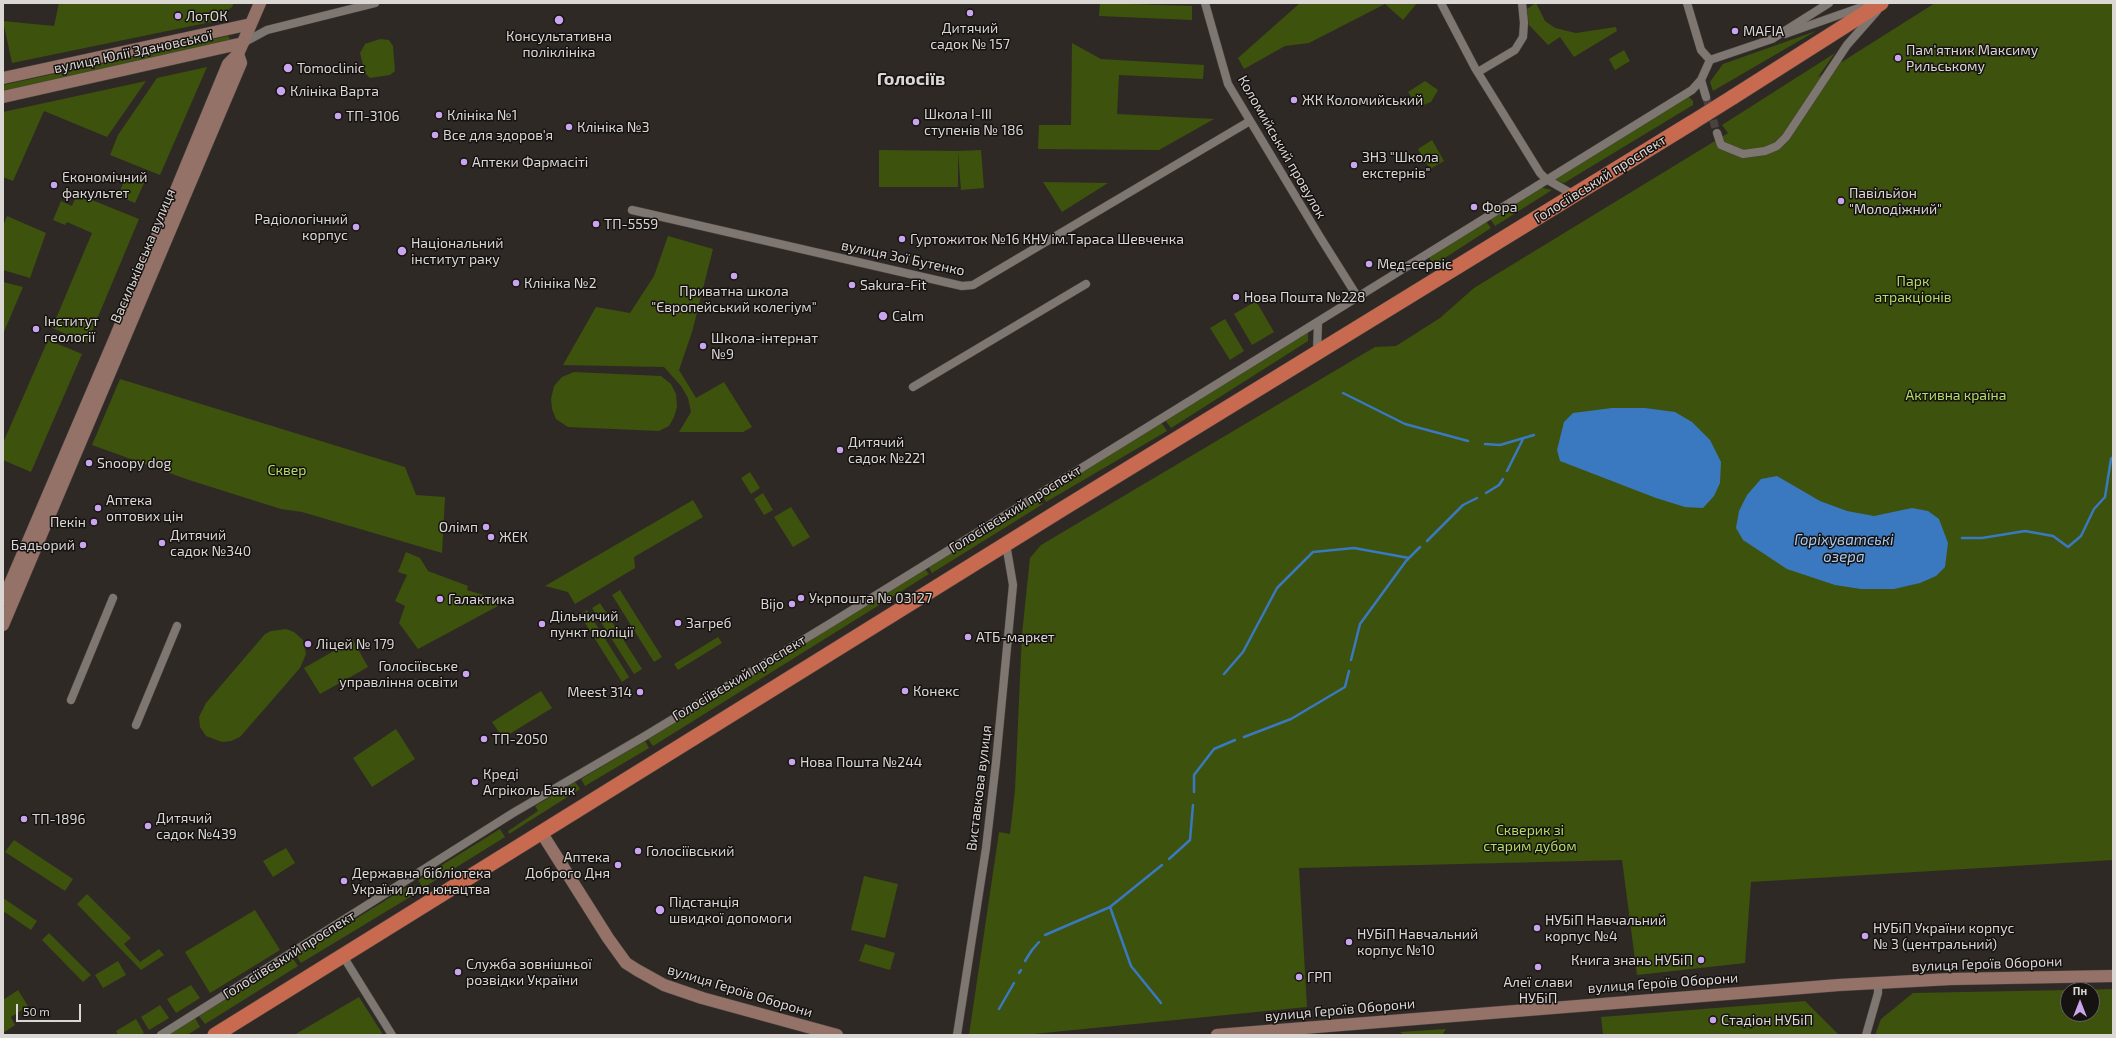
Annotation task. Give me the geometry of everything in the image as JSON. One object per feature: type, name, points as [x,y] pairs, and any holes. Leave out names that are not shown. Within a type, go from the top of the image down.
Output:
[{"type":"highway","name":"Голосіївський проспект","points":[[215,1035],[1006,544],[1693,122],[1881,3]]},
{"type":"street","name":"Васильківська вулиця","points":[[3,600],[115,338],[228,64],[240,48],[260,3]]},
{"type":"street","name":"вулиця Юлії Здановської","points":[[3,97],[240,48],[267,30],[375,3]]},
{"type":"street","name":"Коломийський провулок","points":[[1205,3],[1228,84],[1357,296]]},
{"type":"street","points":[[1441,3],[1478,72],[1546,179],[1574,195]]},
{"type":"street","points":[[1478,72],[1515,50],[1523,37],[1524,23],[1522,3]]},
{"type":"street","points":[[1687,3],[1701,50],[1710,60],[1873,3]]},
{"type":"street","points":[[1772,38],[1829,3]]},
{"type":"street","points":[[1717,133],[1721,145],[1743,154],[1765,151],[1777,146],[1786,137],[1847,45],[1884,3]]},
{"type":"street","points":[[251,24],[267,30]]},
{"type":"street","name":"вулиця Юлії Здановської","points":[[3,78],[251,24]]},
{"type":"street","name":"Васильківська вулиця","points":[[3,625],[241,63],[240,48]]},
{"type":"street","name":"Голосіївський проспект","points":[[160,1035],[513,813],[652,732],[1692,90],[1701,80],[1710,60]]},
{"type":"street","points":[[1701,80],[1706,97]]},
{"type":"street","name":"вулиця Зої Бутенко","points":[[632,210],[962,286],[973,285],[1250,121]]},
{"type":"street","points":[[913,387],[1086,284]]},
{"type":"street","points":[[1317,352],[1318,322]]},
{"type":"street","name":"Виставкова вулиця","points":[[957,1035],[986,848],[997,756],[1013,585],[1006,544]]},
{"type":"street","points":[[72,700],[114,598]]},
{"type":"street","points":[[136,725],[177,626]]},
{"type":"street","name":"вулиця Героїв Оборони","points":[[542,832],[608,938],[626,963],[664,985],[702,998],[837,1035]]},
{"type":"street","points":[[343,956],[392,1035]]},
{"type":"street","name":"вулиця Героїв Оборони","points":[[1217,1035],[1613,1002],[1878,983],[2113,976]]},
{"type":"street","points":[[1866,1035],[1878,993],[1878,983]]},
{"type":"green space","points":[[59,3],[234,3],[232,7],[211,22],[12,63],[3,21],[54,26]]},
{"type":"green space","points":[[1100,3],[1192,6],[1192,20],[1099,16]]},
{"type":"green space","points":[[1300,3],[1417,3],[1403,20],[1385,4],[1309,43],[1285,46],[1244,69],[1238,58]]},
{"type":"green space","points":[[1536,3],[1545,21],[1555,28],[1576,33],[1616,27],[1617,31],[1574,57],[1560,37],[1548,45],[1529,25],[1527,9]]},
{"type":"green space","points":[[1935,3],[2113,3],[2113,860],[1751,882],[1745,963],[1637,975],[1622,860],[1299,868],[1307,1007],[1023,1035],[969,1035],[999,832],[1010,834],[1015,790],[1022,634],[1030,558],[1041,545],[1375,347],[1396,346],[1440,318],[1474,288],[1728,133],[1722,125],[1835,53],[1818,77]]},
{"type":"green space","points":[[1816,31],[1713,91],[1710,82],[1723,64]]},
{"type":"green space","points":[[228,36],[231,40],[3,93],[3,85]]},
{"type":"green space","points":[[380,39],[389,40],[393,46],[395,71],[390,75],[370,78],[365,73],[360,53],[365,44]]},
{"type":"green space","points":[[1072,43],[1101,59],[1204,65],[1203,79],[1119,75],[1117,114],[1214,119],[1159,150],[1038,149],[1039,125],[1071,125]]},
{"type":"green space","points":[[1624,50],[1630,61],[1615,70],[1609,59]]},
{"type":"green space","points":[[207,67],[160,175],[110,155],[118,135],[157,78]]},
{"type":"green space","points":[[146,81],[107,137],[44,111],[13,181],[3,177],[3,112]]},
{"type":"green space","points":[[1425,81],[1438,90],[1431,102],[1418,107],[1408,92]]},
{"type":"green space","points":[[1688,96],[1693,101],[1693,105],[1564,183],[1552,179]]},
{"type":"green space","points":[[1432,140],[1444,161],[1430,169],[1418,149]]},
{"type":"green space","points":[[879,150],[981,150],[984,188],[961,190],[958,152],[958,187],[879,187]]},
{"type":"green space","points":[[126,176],[144,183],[135,203],[118,196]]},
{"type":"green space","points":[[1043,182],[1108,183],[1062,212]]},
{"type":"green space","points":[[1539,187],[1552,190],[1495,226],[1490,219]]},
{"type":"green space","points":[[77,194],[139,219],[87,343],[52,328],[92,233],[67,222],[65,225],[53,220],[61,201],[72,206]]},
{"type":"green space","points":[[7,216],[46,233],[30,278],[3,270],[3,226]]},
{"type":"green space","points":[[1486,221],[1491,228],[1434,265],[1428,256]]},
{"type":"green space","points":[[668,236],[713,249],[692,332],[679,370],[696,398],[724,382],[752,427],[743,432],[679,432],[691,412],[688,398],[681,386],[664,367],[563,365],[596,307],[630,313],[654,276]]},
{"type":"green space","points":[[3,282],[23,287],[3,334]]},
{"type":"green space","points":[[1256,301],[1274,332],[1252,345],[1234,314]]},
{"type":"green space","points":[[1225,319],[1244,351],[1230,360],[1210,328]]},
{"type":"green space","points":[[1308,332],[1308,341],[1171,428],[1165,420]]},
{"type":"green space","points":[[48,340],[82,354],[31,472],[3,460],[3,443]]},
{"type":"green space","points":[[574,372],[661,376],[671,384],[676,394],[677,407],[674,417],[669,426],[659,431],[568,427],[556,419],[552,409],[551,399],[554,386],[562,377]]},
{"type":"green space","name":"Сквер","points":[[120,379],[405,467],[416,495],[445,497],[442,553],[302,512],[281,509],[189,480],[92,445]]},
{"type":"green space","points":[[1161,422],[1167,431],[1046,502],[1043,496]]},
{"type":"green space","points":[[750,472],[760,488],[751,494],[741,478]]},
{"type":"green space","points":[[763,493],[773,510],[764,515],[754,499]]},
{"type":"green space","points":[[1039,498],[1043,504],[932,573],[928,566]]},
{"type":"green space","points":[[693,500],[703,517],[634,557],[635,568],[575,604],[568,592],[545,586]]},
{"type":"green space","points":[[791,507],[810,537],[793,547],[774,517]]},
{"type":"green space","points":[[406,552],[420,558],[428,571],[468,586],[467,590],[500,600],[498,606],[418,649],[399,623],[405,606],[395,601],[407,575],[398,572]]},
{"type":"green space","points":[[924,568],[929,574],[653,746],[648,739]]},
{"type":"green space","points":[[620,590],[662,657],[654,662],[612,595]]},
{"type":"green space","points":[[600,603],[642,669],[634,674],[592,608]]},
{"type":"green space","points":[[587,610],[629,677],[622,682],[580,615]]},
{"type":"green space","points":[[286,629],[294,632],[303,640],[306,654],[300,668],[240,737],[231,741],[222,742],[206,736],[200,727],[199,717],[206,703],[265,634],[271,631]]},
{"type":"green space","points":[[718,637],[722,643],[678,670],[674,664]]},
{"type":"green space","points":[[353,640],[368,667],[320,694],[304,668]]},
{"type":"green space","points":[[541,691],[552,708],[503,738],[492,722]]},
{"type":"green space","points":[[396,729],[415,759],[372,787],[353,758]]},
{"type":"green space","points":[[645,741],[649,748],[585,786],[581,779]]},
{"type":"green space","points":[[575,782],[580,789],[509,834],[508,831],[538,811],[535,806]]},
{"type":"green space","points":[[500,829],[505,837],[423,888],[418,880]]},
{"type":"green space","points":[[14,840],[73,879],[65,891],[5,852]]},
{"type":"green space","points":[[286,848],[295,863],[273,877],[263,861]]},
{"type":"green space","points":[[864,876],[898,884],[885,938],[851,930]]},
{"type":"green space","points":[[416,886],[420,891],[301,963],[296,956],[407,887],[409,890]]},
{"type":"green space","points":[[87,894],[131,938],[124,944],[140,962],[159,949],[164,955],[141,970],[77,904]]},
{"type":"green space","points":[[3,898],[37,921],[31,930],[3,911]]},
{"type":"green space","points":[[255,910],[280,950],[210,993],[185,952]]},
{"type":"green space","points":[[49,933],[91,975],[83,982],[42,940]]},
{"type":"green space","points":[[865,944],[895,953],[890,970],[859,961]]},
{"type":"green space","points":[[292,957],[298,966],[205,1024],[199,1016]]},
{"type":"green space","points":[[118,961],[126,975],[103,988],[95,975]]},
{"type":"green space","points":[[191,985],[200,998],[176,1013],[167,999]]},
{"type":"green space","points":[[2100,989],[2113,989],[2113,1035],[1875,1035],[1881,1019],[1913,993],[2060,990],[2060,1022],[2100,1022]]},
{"type":"green space","points":[[18,990],[28,1006],[11,1017],[15,1025],[3,1033],[3,1000]]},
{"type":"green space","points":[[359,997],[382,1033],[381,1035],[294,1035]]},
{"type":"green space","name":"Стадіон НУБіП","points":[[1805,1001],[1839,1035],[1603,1035],[1601,1017]]},
{"type":"green space","points":[[160,1005],[169,1018],[149,1030],[141,1017]]},
{"type":"green space","points":[[195,1018],[200,1027],[187,1035],[167,1035]]},
{"type":"green space","points":[[136,1019],[144,1033],[140,1035],[118,1035],[116,1031]]},
{"type":"green space","points":[[1446,1029],[1442,1035],[1405,1035],[1400,1032]]},
{"type":"water","points":[[1612,408],[1645,408],[1675,412],[1692,422],[1710,440],[1721,462],[1720,483],[1714,496],[1703,508],[1685,507],[1656,498],[1560,461],[1557,450],[1564,422],[1573,413]]},
{"type":"water","name":"Горіхуватські озера","points":[[1777,476],[1820,501],[1847,511],[1874,516],[1912,508],[1928,511],[1939,519],[1948,543],[1945,567],[1936,576],[1920,583],[1894,589],[1861,589],[1835,585],[1787,569],[1743,540],[1736,528],[1739,511],[1747,495],[1761,479]]},
{"type":"waterway","points":[[1343,393],[1405,424],[1468,441]]},
{"type":"waterway","points":[[1485,444],[1500,445],[1534,435]]},
{"type":"waterway","points":[[1507,471],[1523,439]]},
{"type":"waterway","points":[[1962,538],[1982,538],[2025,531],[2053,536],[2068,547],[2081,536],[2094,509],[2105,497],[2111,459],[2113,457]]},
{"type":"waterway","points":[[1486,493],[1499,485],[1503,479]]},
{"type":"waterway","points":[[1427,541],[1463,505],[1477,498]]},
{"type":"waterway","points":[[1351,660],[1360,624],[1406,561],[1420,547]]},
{"type":"waterway","points":[[1224,674],[1243,652],[1277,588],[1313,552],[1354,548],[1409,558]]},
{"type":"waterway","points":[[1244,737],[1291,719],[1345,687],[1349,671]]},
{"type":"waterway","points":[[1194,792],[1194,775],[1214,749],[1235,740]]},
{"type":"waterway","points":[[1169,859],[1190,840],[1193,805]]},
{"type":"waterway","points":[[1045,935],[1110,907],[1162,865]]},
{"type":"waterway","points":[[1110,907],[1131,966],[1161,1003]]},
{"type":"waterway","points":[[1025,961],[1039,942]]},
{"type":"waterway","points":[[999,1009],[1014,983]]},
{"type":"tunnel","points":[[1706,97],[1717,133]]},
{"type":"place","name":"Дитячий садок № 157","points":[[970,13]]},
{"type":"place","name":"ЛотОК","points":[[178,16]]},
{"type":"place","name":"Консультативна поліклініка","points":[[559,20]]},
{"type":"place","name":"MAFIA","points":[[1735,31]]},
{"type":"place","name":"Пам'ятник Максиму Рильському","points":[[1898,58]]},
{"type":"place","name":"Tomoclinic","points":[[288,68]]},
{"type":"place","name":"Клініка Варта","points":[[281,91]]},
{"type":"place","name":"ЖК Коломийський","points":[[1294,100]]},
{"type":"place","name":"Клініка №1","points":[[439,115]]},
{"type":"place","name":"ТП-3106","points":[[338,116]]},
{"type":"place","name":"Школа І-ІІІ ступенів № 186","points":[[916,122]]},
{"type":"place","name":"Клініка №3","points":[[569,127]]},
{"type":"place","name":"Все для здоров'я","points":[[435,135]]},
{"type":"place","name":"Аптеки Фармасіті","points":[[464,162]]},
{"type":"place","name":"ЗНЗ \"Школа екстернів\"","points":[[1354,165]]},
{"type":"place","name":"Економічний факультет","points":[[54,185]]},
{"type":"place","name":"Павільйон \"Молодіжний\"","points":[[1841,201]]},
{"type":"place","name":"Фора","points":[[1474,207]]},
{"type":"place","name":"ТП-5559","points":[[596,224]]},
{"type":"place","name":"Радіологічний корпус","points":[[356,227]]},
{"type":"place","name":"Гуртожиток №16 КНУ ім.Тараса Шевченка","points":[[902,239]]},
{"type":"place","name":"Національний інститут раку","points":[[402,251]]},
{"type":"place","name":"Мед-сервіс","points":[[1369,264]]},
{"type":"place","name":"Приватна школа \"Європейський колегіум\"","points":[[734,276]]},
{"type":"place","name":"Клініка №2","points":[[516,283]]},
{"type":"place","name":"Sakura-Fit","points":[[852,285]]},
{"type":"place","name":"Нова Пошта №228","points":[[1236,297]]},
{"type":"place","name":"Calm","points":[[883,316]]},
{"type":"place","name":"Інститут геології","points":[[36,329]]},
{"type":"place","name":"Школа-інтернат №9","points":[[703,346]]},
{"type":"place","name":"Дитячий садок №221","points":[[840,450]]},
{"type":"place","name":"Snoopy dog","points":[[89,463]]},
{"type":"place","name":"Аптека оптових цін","points":[[98,508]]},
{"type":"place","name":"Пекін","points":[[94,522]]},
{"type":"place","name":"Олімп","points":[[486,527]]},
{"type":"place","name":"ЖЕК","points":[[491,537]]},
{"type":"place","name":"Дитячий садок №340","points":[[162,543]]},
{"type":"place","name":"Бадьорий","points":[[83,545]]},
{"type":"place","name":"Укрпошта № 03127","points":[[801,598]]},
{"type":"place","name":"Галактика","points":[[440,599]]},
{"type":"place","name":"Bijo","points":[[792,604]]},
{"type":"place","name":"Загреб","points":[[678,623]]},
{"type":"place","name":"Дільничий пункт поліції","points":[[542,624]]},
{"type":"place","name":"АТБ-маркет","points":[[968,637]]},
{"type":"place","name":"Ліцей № 179","points":[[308,644]]},
{"type":"place","name":"Голосіївське управління освіти","points":[[466,674]]},
{"type":"place","name":"Конекс","points":[[905,691]]},
{"type":"place","name":"Meest 314","points":[[640,692]]},
{"type":"place","name":"ТП-2050","points":[[484,739]]},
{"type":"place","name":"Нова Пошта №244","points":[[792,762]]},
{"type":"place","name":"Креді Агріколь Банк","points":[[475,782]]},
{"type":"place","name":"ТП-1896","points":[[24,819]]},
{"type":"place","name":"Дитячий садок №439","points":[[148,826]]},
{"type":"place","name":"Голосіївський","points":[[638,851]]},
{"type":"place","name":"Аптека Доброго Дня","points":[[618,865]]},
{"type":"place","name":"Державна бібліотека України для юнацтва","points":[[344,881]]},
{"type":"place","name":"Підстанція швидкої допомоги","points":[[660,910]]},
{"type":"place","name":"НУБіП Навчальний корпус №4","points":[[1537,928]]},
{"type":"place","name":"НУБіП України корпус № 3 (центральний)","points":[[1865,936]]},
{"type":"place","name":"НУБіП Навчальний корпус №10","points":[[1349,942]]},
{"type":"place","name":"Книга знань НУБіП","points":[[1701,960]]},
{"type":"place","name":"Алеї слави НУБіП","points":[[1538,967]]},
{"type":"place","name":"Служба зовнішньої розвідки України","points":[[458,972]]},
{"type":"place","name":"ГРП","points":[[1299,977]]},
{"type":"place","name":"Стадіон НУБіП","points":[[1713,1020]]},
{"type":"district","name":"Голосіїв","points":[[911,79]]},
{"type":"park label","name":"Парк атракціонів","points":[[1913,290]]},
{"type":"park label","name":"Активна країна","points":[[1956,395]]},
{"type":"park label","name":"Скверик зі старим дубом","points":[[1530,838]]}]
